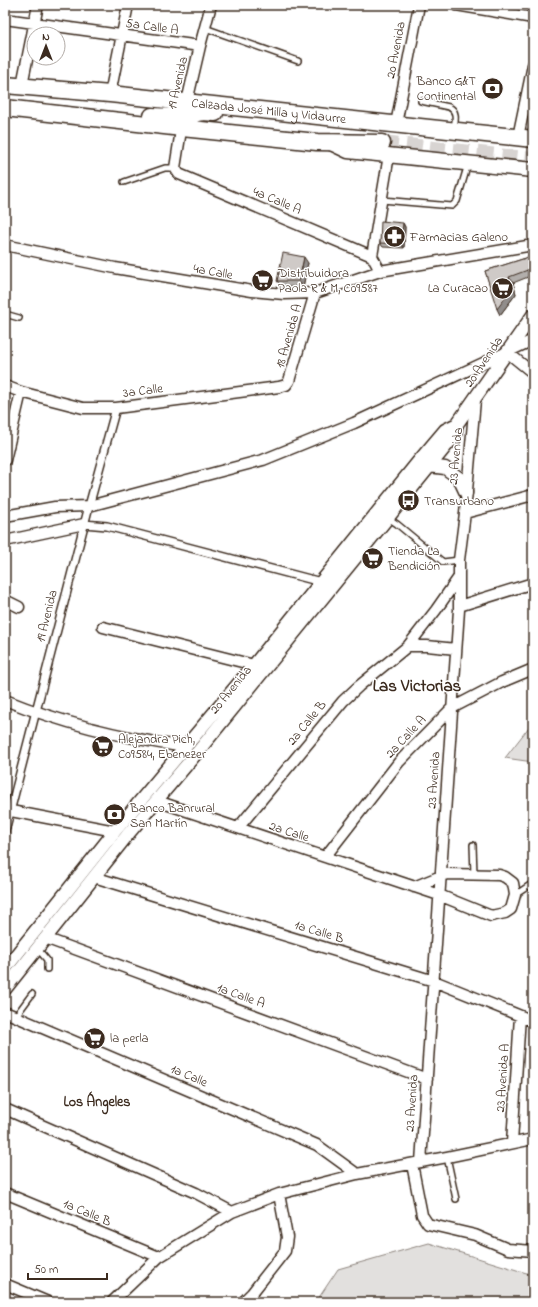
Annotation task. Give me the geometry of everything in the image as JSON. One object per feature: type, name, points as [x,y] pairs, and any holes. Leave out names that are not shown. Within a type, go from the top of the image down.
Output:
[{"type":"highway","name":"Calzada José Milla y Vidaurre","points":[[5,85],[110,94],[525,138]]},
{"type":"highway","points":[[98,118],[112,112],[169,117],[182,109],[186,102]]},
{"type":"highway","name":"Calzada José Milla y Vidaurre","points":[[5,108],[386,149]]},
{"type":"highway","points":[[182,128],[190,117],[201,112],[245,116],[258,110]]},
{"type":"main road","name":"Calzada José Milla y Vidaurre","points":[[386,149],[468,163],[533,170]]},
{"type":"street","points":[[22,86],[38,5]]},
{"type":"street","points":[[110,94],[128,5]]},
{"type":"street","name":"19 Avenida","points":[[174,168],[186,102],[211,5]]},
{"type":"street","name":"20 Avenida","points":[[396,124],[418,5]]},
{"type":"street","points":[[456,5],[533,18]]},
{"type":"street","name":"5a Calle A","points":[[5,19],[200,46]]},
{"type":"street","points":[[525,138],[533,65]]},
{"type":"street","points":[[380,271],[372,256],[382,200],[386,149]]},
{"type":"street","name":"4a Calle A","points":[[174,168],[179,174],[372,256]]},
{"type":"street","name":"4a Calle","points":[[5,245],[116,268],[252,291],[284,294],[315,294],[380,271],[533,245]]},
{"type":"street","name":"18 Avenida A","points":[[286,385],[289,381],[315,294]]},
{"type":"street","name":"20 Avenida","points":[[5,989],[94,877],[266,668],[327,583],[445,430],[457,424],[533,315]]},
{"type":"street","points":[[5,516],[55,507],[89,506],[262,460],[354,423],[533,340]]},
{"type":"street","points":[[507,352],[533,373]]},
{"type":"street","name":"3a Calle","points":[[5,386],[21,392],[83,408],[116,408],[286,385]]},
{"type":"street","points":[[5,460],[21,392]]},
{"type":"street","name":"23 Avenida","points":[[475,400],[465,513],[459,560],[459,606],[434,980],[427,1079],[417,1163],[422,1215],[428,1224],[475,1235],[508,1249],[533,1251]]},
{"type":"street","name":"19 Avenida","points":[[5,831],[8,810],[36,713],[84,524],[116,408]]},
{"type":"street","name":"20 Avenida","points":[[5,970],[115,831],[254,665],[388,517],[455,435],[457,424]]},
{"type":"street","points":[[429,466],[445,468],[459,478],[466,493]]},
{"type":"street","points":[[465,513],[533,495]]},
{"type":"street","points":[[5,540],[84,524],[107,526],[327,583]]},
{"type":"street","name":"2a Calle B","points":[[238,828],[343,701],[408,646],[459,577]]},
{"type":"street","points":[[459,606],[533,583]]},
{"type":"street","points":[[5,600],[20,607]]},
{"type":"street","points":[[103,627],[254,665]]},
{"type":"street","points":[[408,646],[427,646],[456,650]]},
{"type":"street","name":"2a Calle A","points":[[325,857],[399,762],[452,708],[502,682],[533,669]]},
{"type":"street","points":[[5,700],[36,713],[77,724],[158,743],[185,747]]},
{"type":"street","name":"2a Calle","points":[[157,801],[439,895],[491,916],[505,913],[511,909],[515,895]]},
{"type":"street","points":[[8,810],[115,831]]},
{"type":"street","points":[[414,887],[440,876],[452,874],[499,875],[505,877],[513,883],[515,895]]},
{"type":"street","name":"1a Calle B","points":[[94,877],[434,980],[533,1020]]},
{"type":"street","name":"1a Calle A","points":[[45,938],[427,1079]]},
{"type":"street","name":"1a Calle","points":[[5,1012],[317,1145],[357,1174]]},
{"type":"street","name":"23 Avenida A","points":[[512,1143],[520,1016]]},
{"type":"street","points":[[5,1109],[196,1193],[232,1212]]},
{"type":"street","points":[[112,1302],[159,1257],[232,1212],[279,1194],[357,1174],[447,1157],[533,1138]]},
{"type":"street","name":"1a Calle B","points":[[5,1193],[159,1257]]},
{"type":"street","points":[[243,1302],[252,1293],[285,1251],[287,1237],[279,1194]]},
{"type":"street","points":[[5,1284],[48,1302]]},
{"type":"lane","points":[[205,28],[298,61]]},
{"type":"lane","points":[[421,102],[453,109],[455,113],[454,130]]},
{"type":"lane","points":[[382,200],[452,206],[457,201],[468,163]]},
{"type":"lane","points":[[124,182],[165,168],[174,168]]},
{"type":"lane","points":[[5,314],[19,318]]},
{"type":"lane","points":[[388,517],[443,562],[459,560]]},
{"type":"lane","points":[[473,845],[474,874]]},
{"type":"lane","points":[[515,895],[533,883]]},
{"type":"lane","points":[[37,948],[47,960],[47,969]]},
{"type":"lane","points":[[15,1017],[32,994]]},
{"type":"lane","points":[[447,1157],[456,1199]]},
{"type":"shaded area","points":[[533,726],[533,762],[505,758],[529,727]]},
{"type":"shaded area","points":[[429,1243],[533,1275],[533,1302],[316,1302],[338,1269]]},
{"type":"building","name":"Farmacias Galeno","points":[[381,221],[403,223],[401,244],[380,243]]},
{"type":"building","points":[[283,253],[304,257],[299,281],[277,281]]},
{"type":"building","points":[[529,257],[533,268],[509,277],[512,289],[497,309],[485,271]]},
{"type":"tunnel","points":[[382,143],[533,160]]},
{"type":"place","name":"Banco G&T Continental","points":[[492,88]]},
{"type":"place","name":"Farmacias Galeno","points":[[394,237]]},
{"type":"place","name":"Distribuidora Paola R & M, C09587","points":[[262,280]]},
{"type":"place","name":"La Curacao","points":[[503,288]]},
{"type":"place","name":"Transurbano","points":[[409,501]]},
{"type":"place","name":"Tienda La Bendición","points":[[373,558]]},
{"type":"place","name":"Alejandra Pich, C09584, Ebenezer","points":[[103,746]]},
{"type":"place","name":"Banco Banrural San Martín","points":[[115,815]]},
{"type":"place","name":"la perla","points":[[95,1038]]},
{"type":"district","name":"Las Victorias","points":[[417,686]]},
{"type":"district","name":"Los Ángeles","points":[[97,1102]]}]
